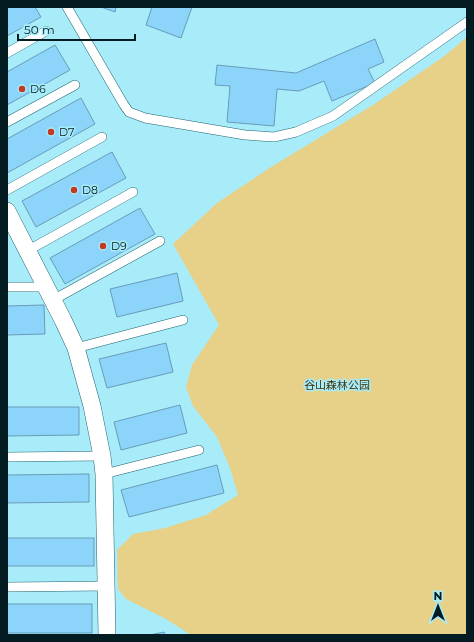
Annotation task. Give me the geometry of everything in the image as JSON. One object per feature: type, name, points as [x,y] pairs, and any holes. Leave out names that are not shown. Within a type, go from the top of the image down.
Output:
[{"type":"street","points":[[7,211],[76,348],[92,406],[104,474],[107,635]]},
{"type":"lane","points":[[67,7],[124,106],[129,112],[145,118],[245,135],[274,137],[296,132],[332,116],[467,22]]},
{"type":"lane","points":[[7,53],[46,31]]},
{"type":"lane","points":[[7,122],[75,85]]},
{"type":"lane","points":[[7,190],[102,138]]},
{"type":"lane","points":[[27,251],[132,192]]},
{"type":"lane","points":[[7,287],[50,294],[160,241]]},
{"type":"lane","points":[[76,348],[183,320]]},
{"type":"lane","points":[[104,474],[200,450]]},
{"type":"lane","points":[[7,457],[102,456]]},
{"type":"lane","points":[[7,587],[107,586]]},
{"type":"green space","name":"谷山森林公园","points":[[467,37],[467,635],[191,635],[166,619],[126,599],[118,589],[117,550],[133,534],[165,528],[206,515],[238,495],[230,468],[217,437],[193,406],[186,387],[192,365],[219,325],[173,244],[217,203],[271,167],[373,105],[443,57]]},
{"type":"building","points":[[7,7],[35,7],[41,17],[7,36]]},
{"type":"building","points":[[101,7],[116,7],[115,12]]},
{"type":"building","points":[[152,7],[192,7],[181,38],[146,25]]},
{"type":"building","points":[[375,39],[384,62],[368,69],[375,83],[332,101],[324,81],[299,91],[277,89],[274,126],[227,122],[230,86],[215,85],[217,65],[296,73]]},
{"type":"building","name":"D6","points":[[55,45],[70,70],[7,105],[7,72]]},
{"type":"building","name":"D7","points":[[81,98],[95,124],[7,173],[7,139]]},
{"type":"building","name":"D8","points":[[112,152],[126,178],[36,227],[22,201]]},
{"type":"building","name":"D9","points":[[140,208],[155,234],[65,284],[50,258]]},
{"type":"building","points":[[177,273],[183,301],[117,317],[110,289]]},
{"type":"building","points":[[44,305],[45,334],[7,335],[7,306]]},
{"type":"building","points":[[166,343],[173,372],[107,388],[99,359]]},
{"type":"building","points":[[180,405],[187,433],[121,450],[114,422]]},
{"type":"building","points":[[7,407],[79,407],[79,435],[7,436]]},
{"type":"building","points":[[217,465],[224,493],[129,517],[121,490]]},
{"type":"building","points":[[89,474],[89,502],[7,503],[7,475]]},
{"type":"building","points":[[7,538],[94,538],[94,566],[7,566]]},
{"type":"building","points":[[7,604],[92,604],[92,633],[7,633]]},
{"type":"building","points":[[164,632],[165,635],[150,635]]},
{"type":"place","name":"D6","points":[[22,89]]},
{"type":"place","name":"D7","points":[[51,132]]},
{"type":"place","name":"D8","points":[[74,190]]},
{"type":"place","name":"D9","points":[[103,246]]}]
